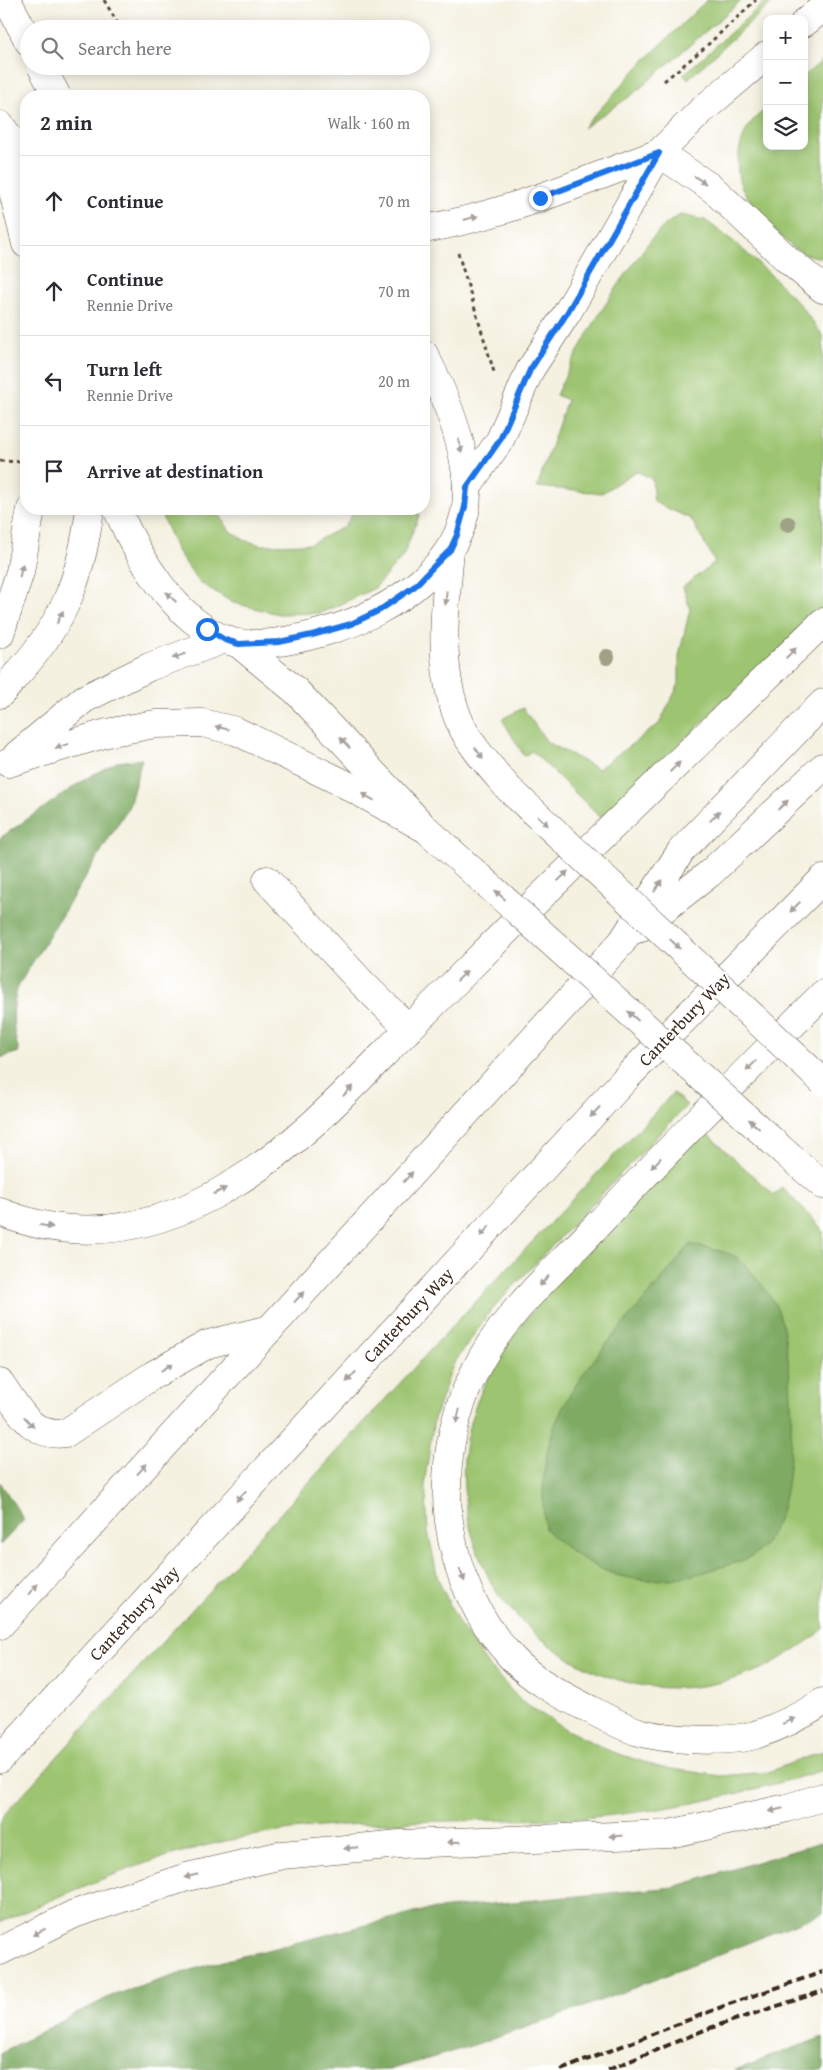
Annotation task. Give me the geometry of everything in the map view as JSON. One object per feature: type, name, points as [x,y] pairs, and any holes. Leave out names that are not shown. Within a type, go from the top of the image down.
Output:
[{"type":"main road","points":[[6,0],[20,27]]},
{"type":"main road","points":[[467,487],[500,440],[530,370],[567,313],[659,153],[701,111],[763,58]]},
{"type":"main road","points":[[46,75],[54,90]]},
{"type":"main road","points":[[0,125],[17,165],[20,191]]},
{"type":"main road","points":[[0,139],[17,165]]},
{"type":"main road","points":[[430,228],[452,224],[540,198],[659,153]]},
{"type":"main road","points":[[659,153],[713,189],[787,259],[823,289]]},
{"type":"main road","points":[[4,766],[84,699],[149,667],[232,642],[279,642],[351,624],[380,610],[415,586],[450,550],[457,535],[465,507],[467,487],[462,456],[454,426],[430,368]]},
{"type":"main road","points":[[0,634],[20,572],[30,515]]},
{"type":"main road","points":[[0,694],[33,658],[58,622],[75,583],[89,515]]},
{"type":"main road","points":[[120,515],[136,550],[166,593],[187,613],[232,642],[296,691],[426,829],[823,1185]]},
{"type":"main road","points":[[450,550],[444,614],[445,654],[450,691],[462,727],[483,759],[508,788],[823,1082]]},
{"type":"main road","points":[[0,1212],[27,1223],[81,1231],[131,1226],[176,1212],[232,1185],[280,1153],[325,1114],[823,622]]},
{"type":"main road","points":[[0,1626],[622,942],[681,851],[823,703]]},
{"type":"main road","points":[[4,766],[107,733],[155,724],[202,723],[236,731],[343,783],[426,829]]},
{"type":"main road","points":[[622,942],[709,874],[823,767]]},
{"type":"main road","name":"Canterbury Way","points":[[0,1759],[628,1076],[823,879]]},
{"type":"main road","points":[[267,880],[362,983],[409,1029]]},
{"type":"main road","points":[[823,994],[689,1127],[499,1331],[475,1370],[459,1410],[447,1464],[447,1522],[460,1573],[484,1620],[514,1660],[552,1690],[639,1732],[690,1740],[752,1736],[802,1716],[823,1702]]},
{"type":"main road","points":[[0,1383],[24,1418],[35,1429],[49,1434],[66,1433],[153,1375],[208,1344],[270,1329]]},
{"type":"main road","points":[[0,1951],[74,1914],[187,1877],[282,1855],[400,1844],[669,1834],[787,1808],[823,1797]]},
{"type":"path","points":[[104,0],[116,20]]},
{"type":"path","points":[[664,81],[702,50],[756,0]]},
{"type":"path","points":[[456,246],[496,377]]},
{"type":"path","points":[[0,461],[20,462]]},
{"type":"green space","points":[[707,0],[742,0],[632,95],[583,128],[639,66]]},
{"type":"green space","points":[[767,0],[775,0],[688,79],[683,75]]},
{"type":"green space","points":[[823,60],[823,257],[815,257],[800,252],[777,233],[753,205],[743,190],[738,175],[739,150],[745,134],[754,119],[763,111],[763,150],[808,150],[808,73]]},
{"type":"green space","points":[[681,215],[705,220],[733,241],[770,274],[801,306],[823,336],[823,610],[601,818],[532,751],[524,756],[502,719],[523,708],[547,742],[598,769],[659,724],[679,684],[679,656],[690,609],[683,587],[715,562],[691,519],[654,502],[652,479],[636,471],[602,493],[537,487],[567,400],[556,395],[573,360],[601,311],[644,249],[660,229]]},
{"type":"green space","points":[[162,515],[220,515],[230,531],[244,540],[261,545],[310,544],[344,527],[352,515],[419,515],[403,556],[375,588],[321,613],[279,614],[233,603],[199,582],[176,549]]},
{"type":"green space","points":[[142,759],[129,806],[18,986],[13,1019],[19,1052],[0,1058],[0,838],[85,779],[117,762]]},
{"type":"green space","points":[[673,1093],[687,1105],[491,1310],[453,1365],[434,1419],[425,1479],[428,1531],[438,1579],[458,1622],[488,1665],[522,1702],[567,1730],[610,1751],[659,1767],[721,1776],[768,1772],[823,1751],[823,1770],[733,1794],[640,1812],[578,1818],[374,1823],[293,1830],[252,1836],[186,1851],[123,1871],[0,1923],[0,1819],[445,1334]]},
{"type":"green space","points":[[704,1131],[774,1195],[782,1187],[823,1230],[823,1628],[818,1634],[783,1657],[748,1674],[724,1682],[685,1688],[651,1687],[607,1676],[586,1668],[567,1657],[531,1630],[497,1593],[478,1552],[466,1509],[464,1463],[466,1441],[471,1419],[481,1392],[508,1343],[525,1320],[562,1278]]},
{"type":"green space","points":[[691,1244],[738,1258],[774,1302],[781,1320],[789,1370],[791,1429],[788,1481],[783,1506],[778,1519],[769,1537],[758,1552],[736,1563],[692,1575],[646,1580],[625,1577],[605,1571],[585,1561],[545,1529],[544,1469],[549,1443],[557,1420],[583,1375],[600,1352]]},
{"type":"green space","points":[[0,1482],[24,1520],[0,1545]]},
{"type":"green space","points":[[823,1842],[823,1913],[553,2018],[499,2037],[388,2070],[0,2070],[0,2053],[111,1996],[207,1965],[426,1910],[674,1887]]},
{"type":"green space","points":[[823,2037],[823,2070],[735,2070]]},
{"type":"railway","points":[[561,2070],[729,2004],[823,1972]]},
{"type":"railway","points":[[608,2070],[707,2029],[823,1991]]},
{"type":"route","points":[[207,629],[225,640],[239,644],[279,642],[351,624],[380,610],[415,586],[450,550],[457,535],[465,507],[467,487],[500,440],[530,370],[567,313],[659,153],[540,198]]}]
